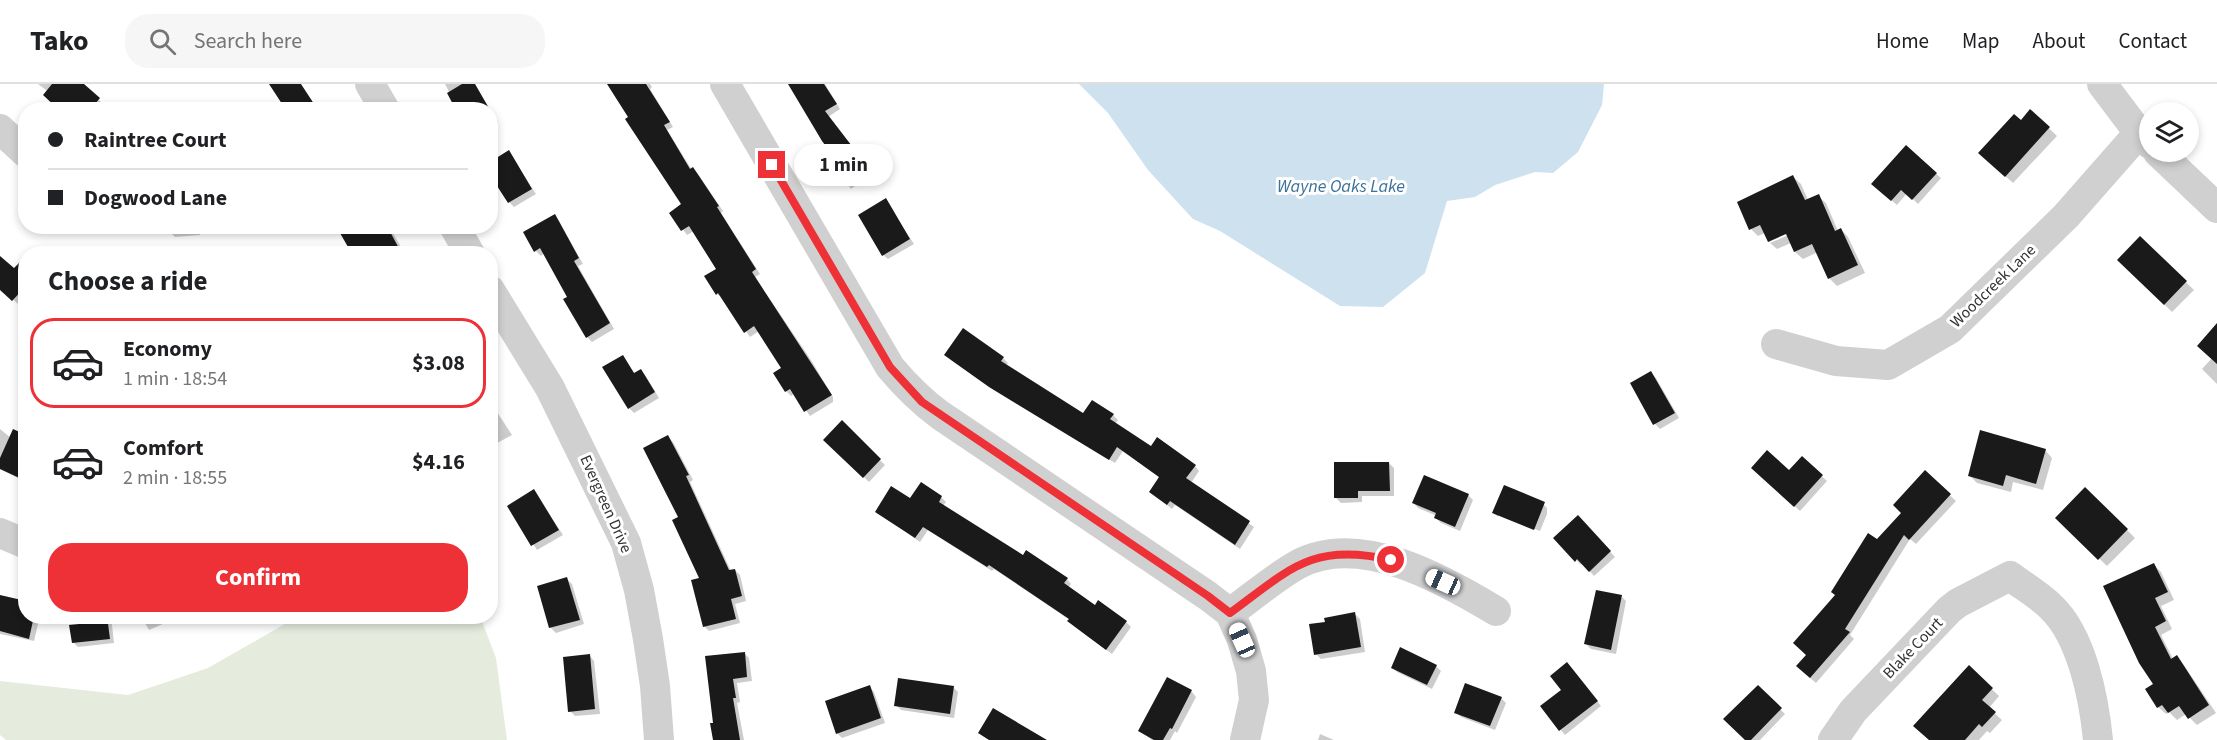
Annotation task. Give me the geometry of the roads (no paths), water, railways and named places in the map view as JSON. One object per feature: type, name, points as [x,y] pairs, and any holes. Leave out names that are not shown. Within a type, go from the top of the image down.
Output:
[{"type":"street","points":[[370,84],[380,102]]},
{"type":"street","points":[[725,84],[890,367],[922,402],[1230,613],[1242,640],[1251,671],[1254,700],[1245,740]]},
{"type":"street","points":[[2102,84],[2139,130]]},
{"type":"street","points":[[0,129],[18,146]]},
{"type":"street","name":"Woodcreek Lane","points":[[1776,344],[1836,361],[1888,365],[1950,329],[2066,216],[2139,152]]},
{"type":"street","points":[[2169,162],[2217,208]]},
{"type":"street","name":"Evergreen Drive","points":[[499,325],[550,388],[626,543],[639,590],[648,639],[655,686],[659,740]]},
{"type":"street","points":[[0,533],[18,541]]},
{"type":"street","points":[[1230,613],[1297,565],[1314,558],[1354,554],[1391,560],[1460,590],[1496,611]]},
{"type":"street","name":"Blake Court","points":[[1833,740],[1853,711],[1949,610],[2010,576],[2050,606],[2068,630],[2091,690],[2098,740]]},
{"type":"water","name":"Wayne Oaks Lake","points":[[1079,84],[1604,84],[1602,105],[1578,152],[1553,173],[1535,172],[1495,185],[1475,197],[1447,201],[1425,273],[1383,307],[1340,306],[1220,231],[1193,219],[1148,170],[1108,113]]}]
